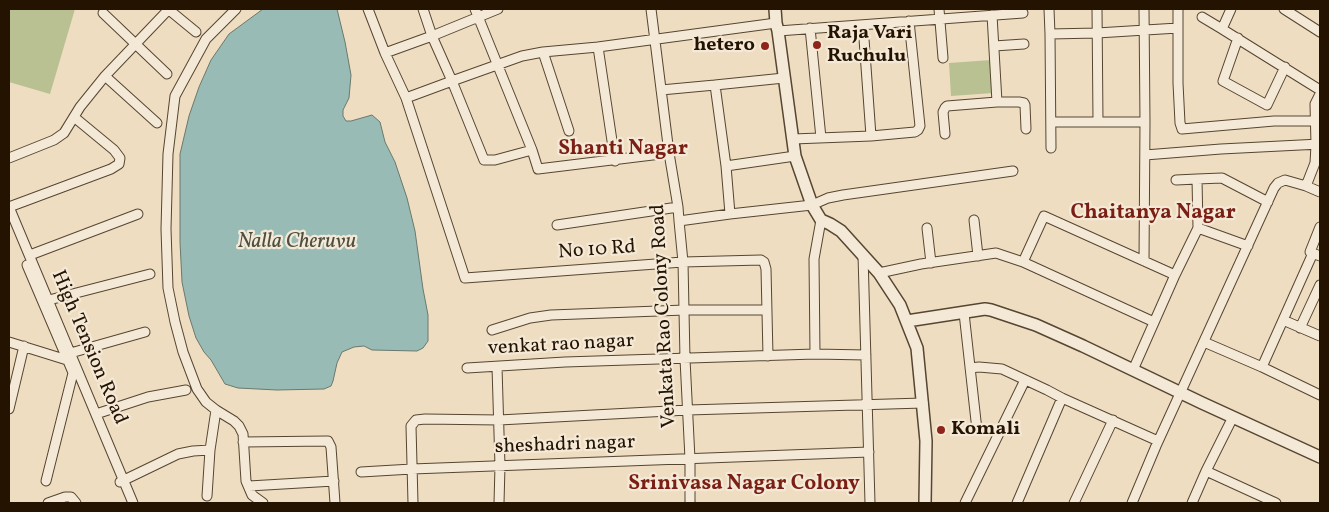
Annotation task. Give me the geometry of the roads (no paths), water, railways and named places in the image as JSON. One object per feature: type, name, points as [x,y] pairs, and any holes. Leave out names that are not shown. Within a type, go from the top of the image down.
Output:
[{"type":"street","points":[[9,158],[54,140],[64,133],[80,106],[105,76],[168,9],[196,32]]},
{"type":"street","points":[[236,9],[206,38],[175,96],[168,154],[166,229],[168,288],[183,352],[197,389],[206,402],[239,426],[243,434],[246,481],[252,495],[263,503]]},
{"type":"street","points":[[368,9],[385,53],[406,98],[522,56],[542,52],[777,27],[810,28],[1023,13]]},
{"type":"street","points":[[423,9],[432,36],[484,160],[495,160],[532,150]]},
{"type":"street","points":[[385,53],[432,36],[477,12],[498,9]]},
{"type":"street","name":"Venkata Rao Colony Road","points":[[652,9],[684,262],[690,503]]},
{"type":"street","points":[[775,9],[795,156],[812,205],[821,220],[841,231],[879,273],[900,305],[917,348],[926,441],[925,503]]},
{"type":"street","points":[[938,9],[943,58]]},
{"type":"street","points":[[1049,9],[1051,148]]},
{"type":"street","points":[[1097,9],[1098,121]]},
{"type":"street","points":[[1144,9],[1144,261]]},
{"type":"street","points":[[1178,9],[1178,83],[1182,129],[1317,118]]},
{"type":"street","points":[[1222,29],[1231,9]]},
{"type":"street","points":[[1284,9],[1320,32]]},
{"type":"street","points":[[477,12],[532,150],[538,170],[669,153]]},
{"type":"street","points":[[102,13],[167,74]]},
{"type":"street","points":[[992,16],[997,102]]},
{"type":"street","points":[[1202,18],[1238,38],[1320,90]]},
{"type":"street","points":[[793,139],[871,136],[915,132],[918,130],[920,126],[909,21]]},
{"type":"street","points":[[862,25],[871,136]]},
{"type":"street","points":[[810,28],[821,138]]},
{"type":"street","points":[[1050,34],[1178,28]]},
{"type":"street","points":[[1238,38],[1223,81],[1267,105],[1284,67]]},
{"type":"street","points":[[994,46],[1024,44]]},
{"type":"street","points":[[598,47],[614,161]]},
{"type":"street","points":[[542,52],[569,131]]},
{"type":"street","points":[[105,76],[156,122]]},
{"type":"street","points":[[661,90],[784,78]]},
{"type":"street","points":[[715,85],[726,166],[730,214]]},
{"type":"street","points":[[1306,186],[1315,163],[1318,145],[1315,104],[1320,94]]},
{"type":"street","name":"No 10 Rd","points":[[406,98],[465,278],[684,262],[761,260],[764,262],[766,269],[768,356]]},
{"type":"street","points":[[945,134],[943,112],[947,106],[997,102],[1024,103],[1026,129]]},
{"type":"street","points":[[9,207],[111,169],[119,164],[120,158],[114,150],[74,117]]},
{"type":"street","points":[[1051,122],[1145,122]]},
{"type":"street","points":[[1145,155],[1221,149],[1318,145]]},
{"type":"street","points":[[726,166],[795,156]]},
{"type":"street","points":[[679,221],[812,205],[828,198],[843,195],[1013,171]]},
{"type":"street","points":[[1176,180],[1222,178],[1268,202]]},
{"type":"street","points":[[1133,370],[1198,228],[1197,179]]},
{"type":"street","points":[[1132,503],[1158,441],[1274,188],[1278,183],[1285,180],[1320,192]]},
{"type":"street","name":"High Tension Road","points":[[9,207],[49,300],[73,373],[121,481],[134,503]]},
{"type":"street","points":[[557,225],[678,207]]},
{"type":"street","points":[[30,256],[138,214]]},
{"type":"street","points":[[1023,262],[1044,216],[1175,275]]},
{"type":"street","points":[[815,354],[814,259],[821,220]]},
{"type":"street","points":[[974,220],[978,256]]},
{"type":"street","name":"High Tension Road","points":[[9,221],[67,356],[96,414],[121,481],[127,503]]},
{"type":"street","points":[[1262,367],[1282,320],[1317,255],[1310,252],[1320,227]]},
{"type":"street","points":[[927,228],[931,263]]},
{"type":"street","points":[[1198,228],[1248,246]]},
{"type":"street","points":[[879,273],[996,253],[1023,262],[1154,322]]},
{"type":"street","points":[[863,255],[870,503]]},
{"type":"street","points":[[49,300],[150,274]]},
{"type":"street","points":[[1300,328],[1320,285]]},
{"type":"street","points":[[907,321],[986,309],[991,310],[1036,325],[1320,457]]},
{"type":"street","points":[[492,330],[537,317],[590,312],[766,310]]},
{"type":"street","points":[[964,313],[977,430]]},
{"type":"street","points":[[1282,320],[1320,336]]},
{"type":"street","points":[[9,342],[67,356],[145,332]]},
{"type":"street","points":[[1204,342],[1320,395]]},
{"type":"street","points":[[9,409],[24,346]]},
{"type":"street","name":"venkat rao nagar","points":[[467,368],[565,362],[815,354],[866,355]]},
{"type":"street","points":[[498,367],[500,503]]},
{"type":"street","points":[[970,368],[1002,369],[1158,441]]},
{"type":"street","points":[[46,481],[73,373]]},
{"type":"street","points":[[965,503],[1025,380]]},
{"type":"street","points":[[96,414],[148,397],[186,390]]},
{"type":"street","points":[[1017,503],[1062,398]]},
{"type":"street","points":[[413,503],[411,426],[416,420],[499,420],[688,410],[923,403]]},
{"type":"street","points":[[207,496],[210,450],[216,410]]},
{"type":"street","points":[[1192,503],[1232,417]]},
{"type":"street","points":[[1074,503],[1113,420]]},
{"type":"street","points":[[243,442],[328,441],[331,447],[335,503]]},
{"type":"street","points":[[121,481],[178,454],[210,450]]},
{"type":"street","name":"sheshadri nagar","points":[[361,472],[869,452]]},
{"type":"street","points":[[1206,471],[1276,503]]},
{"type":"street","points":[[249,486],[334,481]]},
{"type":"street","points":[[48,503],[69,497],[76,503]]},
{"type":"water","name":"Nalla Cheruvu","points":[[263,9],[337,9],[351,75],[349,98],[343,110],[343,116],[346,121],[351,121],[372,115],[380,122],[385,142],[395,162],[407,198],[415,231],[428,315],[428,341],[423,348],[417,351],[372,350],[364,346],[354,347],[342,352],[331,386],[324,389],[277,390],[238,388],[225,384],[196,338],[182,282],[180,154],[189,116],[211,60],[229,34]]},
{"type":"place","name":"Raja Vari Ruchulu","points":[[817,45]]},
{"type":"place","name":"hetero","points":[[765,46]]},
{"type":"place","name":"Komali","points":[[941,430]]},
{"type":"district","name":"Shanti Nagar","points":[[623,150]]},
{"type":"district","name":"Chaitanya Nagar","points":[[1153,214]]},
{"type":"district","name":"Srinivasa Nagar Colony","points":[[744,485]]}]
